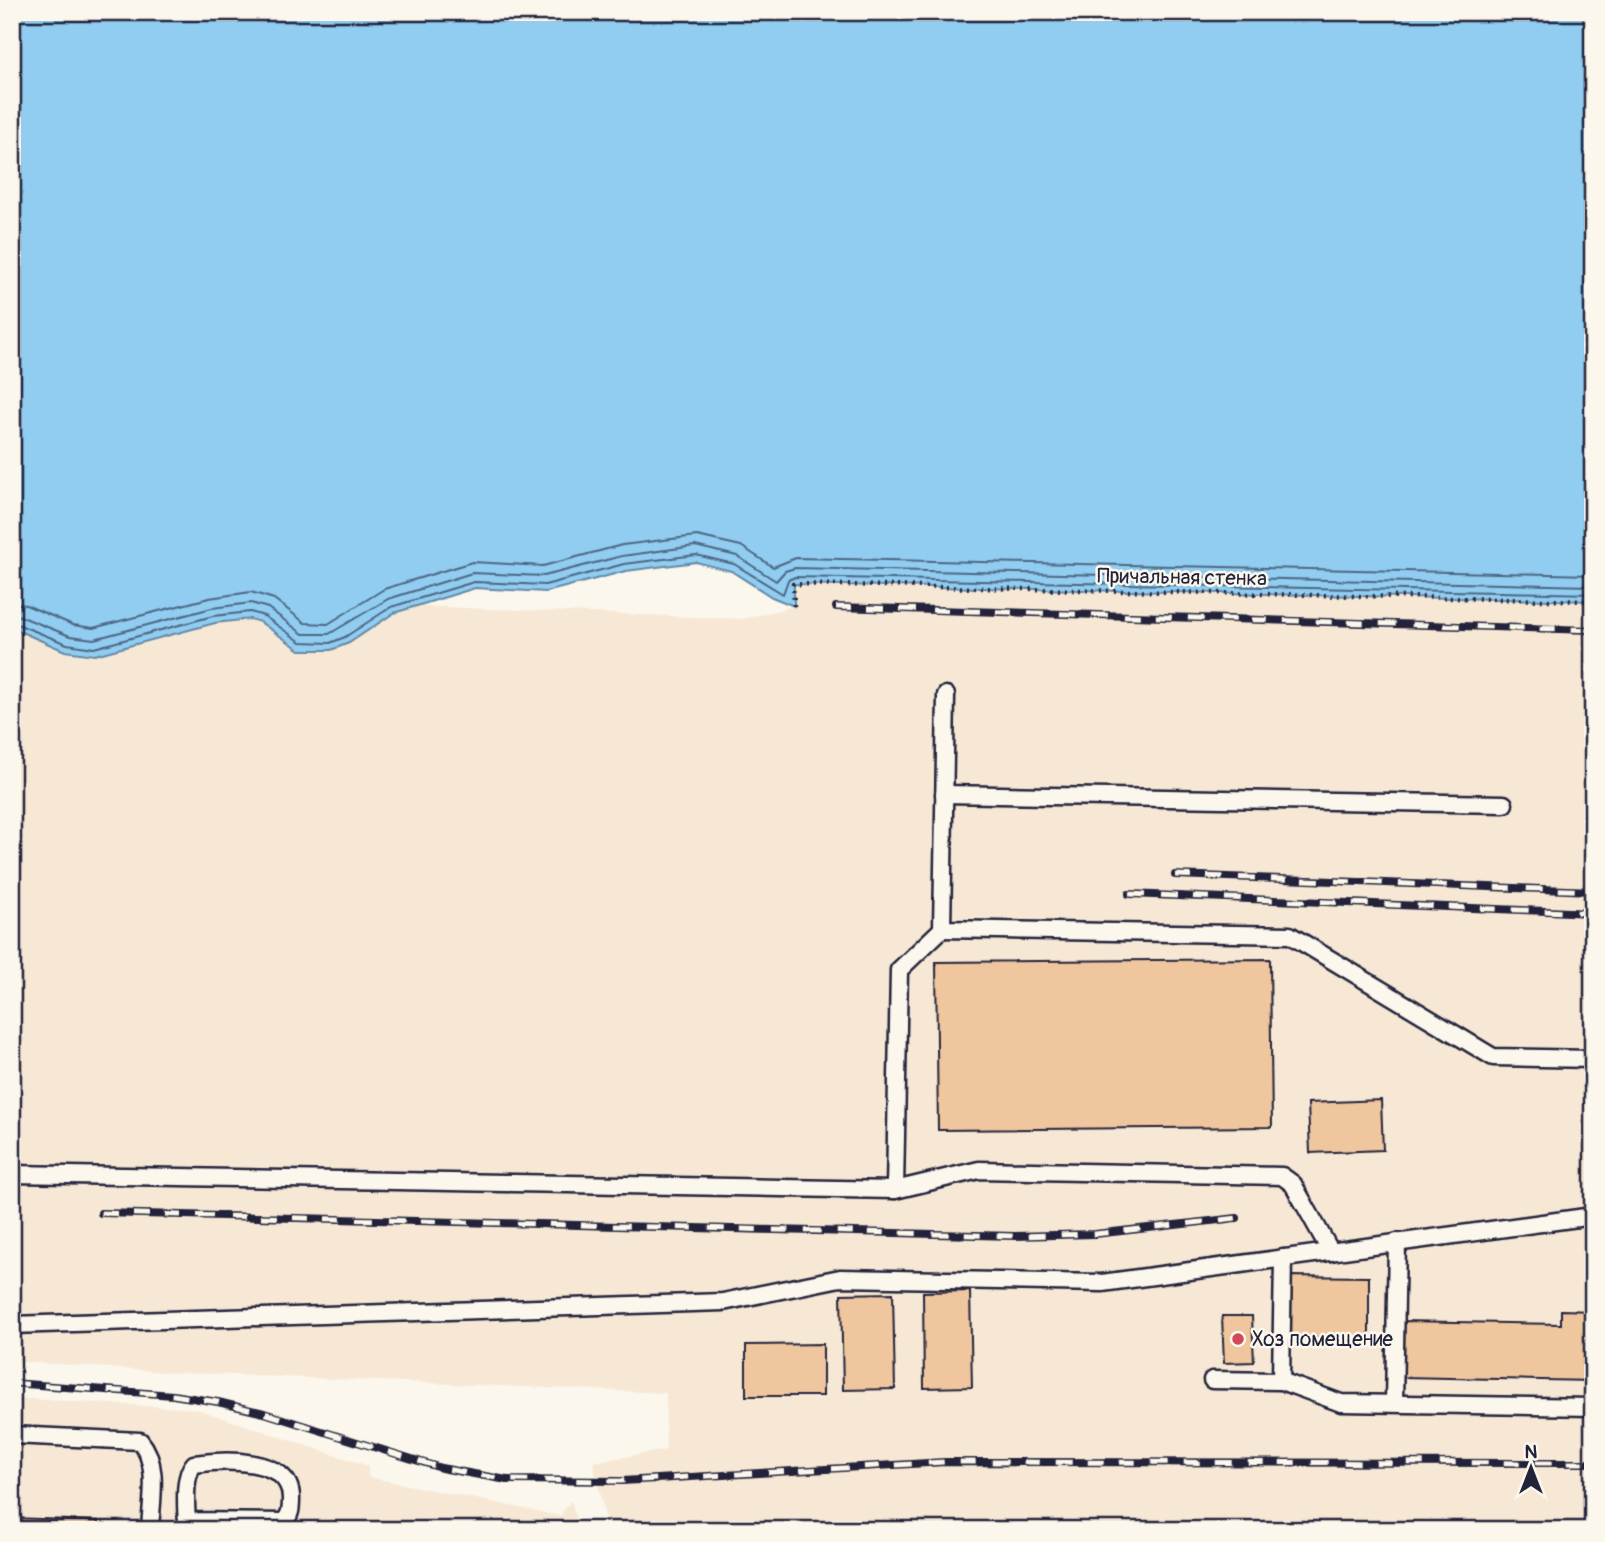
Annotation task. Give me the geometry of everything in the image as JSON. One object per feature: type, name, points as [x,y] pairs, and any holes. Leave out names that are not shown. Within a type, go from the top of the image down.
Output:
[{"type":"lane","points":[[942,929],[946,695]]},
{"type":"lane","points":[[944,794],[1504,804]]},
{"type":"lane","points":[[895,1190],[899,970],[942,929],[1290,935],[1493,1057],[1593,1059]]},
{"type":"lane","points":[[12,1174],[895,1190],[979,1170],[1282,1176],[1293,1184],[1331,1252]]},
{"type":"lane","points":[[12,1325],[723,1302],[840,1278],[1102,1283],[1593,1216]]},
{"type":"lane","points":[[1394,1403],[1397,1242]]},
{"type":"lane","points":[[1280,1381],[1283,1258]]},
{"type":"lane","points":[[1212,1380],[1280,1381],[1341,1403],[1593,1407]]},
{"type":"lane","points":[[12,1435],[140,1441],[150,1453],[152,1469],[150,1530]]},
{"type":"lane","points":[[194,1464],[264,1466],[285,1477],[289,1484],[291,1510],[289,1517],[283,1522],[187,1525],[188,1474],[194,1464]]},
{"type":"path","name":"Причальная стенка","points":[[794,606],[793,584],[1593,601]]},
{"type":"shaded area","points":[[793,584],[1593,601],[1593,1530],[608,1530],[593,1462],[666,1450],[666,1393],[165,1372],[12,1361],[12,590],[743,619],[794,606]]},
{"type":"shaded area","points":[[12,1398],[196,1409],[368,1466],[368,1477],[560,1516],[571,1500],[579,1530],[12,1530]]},
{"type":"water","points":[[12,12],[1593,12],[1593,601],[794,584],[794,606],[772,597],[731,571],[696,562],[626,571],[546,592],[475,588],[394,613],[349,643],[331,650],[300,650],[260,622],[250,619],[215,623],[95,655],[65,651],[12,628]]},
{"type":"building","points":[[1270,959],[1272,1127],[938,1130],[936,962]]},
{"type":"building","points":[[1381,1100],[1383,1150],[1310,1153],[1308,1103]]},
{"type":"building","points":[[1288,1276],[1369,1277],[1369,1338],[1287,1337]]},
{"type":"building","points":[[970,1291],[972,1387],[924,1388],[923,1292]]},
{"type":"building","points":[[893,1293],[895,1389],[843,1390],[841,1294]]},
{"type":"building","points":[[1561,1310],[1593,1311],[1593,1381],[1402,1377],[1403,1321],[1561,1324]]},
{"type":"building","name":"Хоз помещение","points":[[1222,1316],[1252,1316],[1254,1362],[1224,1363]]},
{"type":"building","points":[[823,1344],[823,1396],[746,1396],[746,1345]]},
{"type":"building","points":[[12,1518],[98,1521],[97,1530],[12,1530]]},
{"type":"railway","points":[[836,607],[1593,630]]},
{"type":"railway","points":[[1175,875],[1593,891]]},
{"type":"railway","points":[[1129,894],[1593,913]]},
{"type":"railway","points":[[101,1213],[1015,1236],[1095,1234],[1237,1218]]},
{"type":"railway","points":[[12,1383],[173,1395],[218,1402],[264,1413],[441,1468],[507,1480],[622,1481],[945,1462],[1593,1463]]},
{"type":"place","name":"Хоз помещение","points":[[1238,1339]]}]
